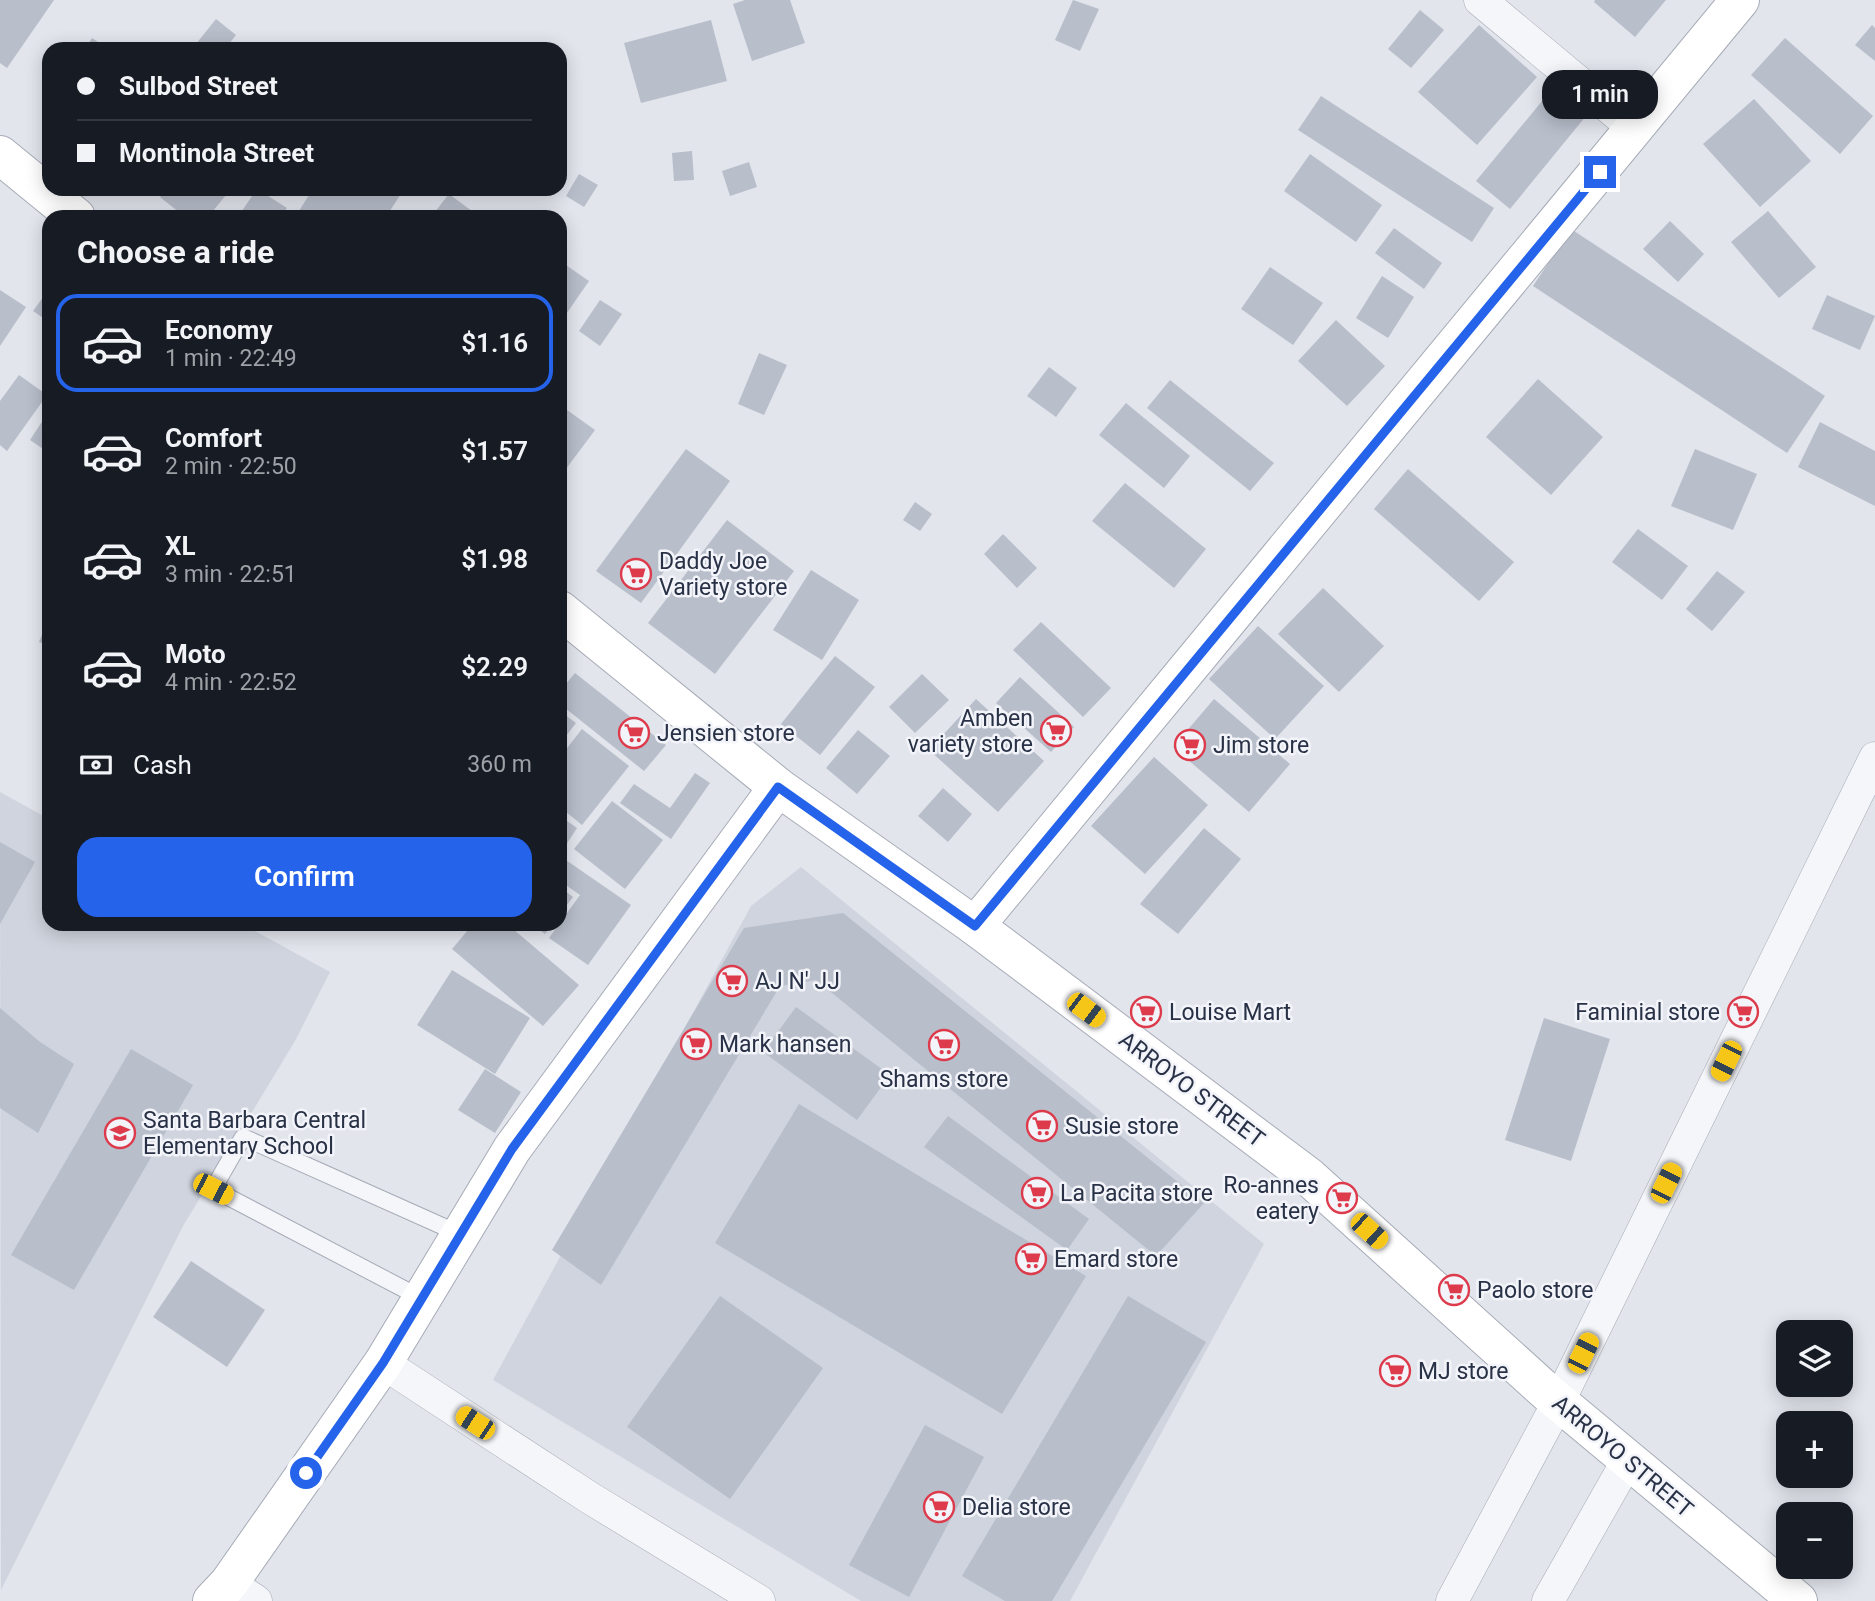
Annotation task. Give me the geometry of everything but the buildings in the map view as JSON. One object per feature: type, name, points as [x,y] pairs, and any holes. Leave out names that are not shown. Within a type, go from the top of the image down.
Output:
[{"type":"street","points":[[1480,0],[1635,129]]},
{"type":"street","points":[[975,926],[1740,0]]},
{"type":"street","points":[[0,155],[42,189]]},
{"type":"street","points":[[50,196],[67,210]]},
{"type":"street","name":"ARROYO STREET","points":[[567,616],[778,787],[975,926],[1309,1177],[1628,1461],[1798,1601]]},
{"type":"street","points":[[1452,1601],[1559,1401],[1875,758]]},
{"type":"street","points":[[232,1595],[383,1363],[512,1149],[778,787]]},
{"type":"street","points":[[383,1363],[590,1498],[759,1601]]},
{"type":"street","points":[[1548,1601],[1628,1461]]},
{"type":"lane","points":[[421,1298],[213,1189],[243,1137],[462,1235]]},
{"type":"shaded area","name":"Santa Barbara Central Elementary School","points":[[0,792],[42,815],[42,931],[255,931],[330,972],[295,1041],[183,1226],[1,1590]]},
{"type":"shaded area","points":[[801,867],[1264,1244],[1070,1601],[861,1601],[493,1380],[751,906]]},
{"type":"place","name":"Daddy Joe Variety store","points":[[636,574]]},
{"type":"place","name":"Amben variety store","points":[[1056,731]]},
{"type":"place","name":"Jensien store","points":[[634,733]]},
{"type":"place","name":"Jim store","points":[[1190,745]]},
{"type":"place","name":"AJ N' JJ","points":[[732,981]]},
{"type":"place","name":"Louise Mart","points":[[1146,1012]]},
{"type":"place","name":"Faminial store","points":[[1743,1012]]},
{"type":"place","name":"Mark hansen","points":[[696,1044]]},
{"type":"place","name":"Shams store","points":[[944,1045]]},
{"type":"place","name":"Susie store","points":[[1042,1126]]},
{"type":"place","name":"Santa Barbara Central Elementary School","points":[[120,1133]]},
{"type":"place","name":"La Pacita store","points":[[1037,1193]]},
{"type":"place","name":"Ro-annes eatery","points":[[1342,1198]]},
{"type":"place","name":"Emard store","points":[[1031,1259]]},
{"type":"place","name":"Paolo store","points":[[1454,1290]]},
{"type":"place","name":"MJ store","points":[[1395,1371]]},
{"type":"place","name":"Delia store","points":[[939,1507]]},
{"type":"route","points":[[306,1473],[383,1363],[512,1149],[778,787],[975,926],[1600,172]]}]
